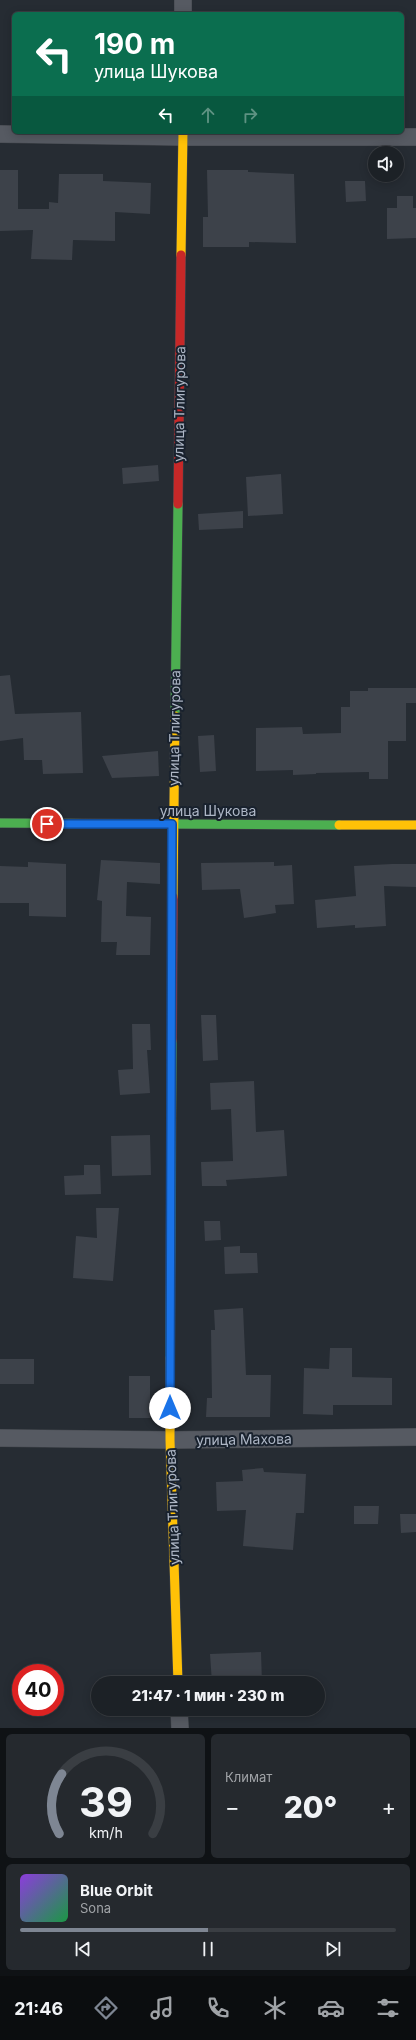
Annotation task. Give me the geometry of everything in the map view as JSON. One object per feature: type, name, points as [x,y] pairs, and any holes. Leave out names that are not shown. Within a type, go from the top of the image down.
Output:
[{"type":"street","points":[[182,0],[182,12]]},
{"type":"street","points":[[0,134],[416,136]]},
{"type":"street","name":"улица Тлигурова","points":[[178,1676],[170,1440],[172,824],[183,134]]},
{"type":"street","name":"улица Шукова","points":[[0,824],[416,825]]},
{"type":"street","name":"улица Махова","points":[[0,1438],[170,1440],[416,1437]]},
{"type":"street","points":[[179,1716],[180,1728]]},
{"type":"building","points":[[0,170],[18,170],[18,209],[49,209],[49,202],[58,203],[59,174],[103,174],[103,181],[151,183],[150,214],[115,212],[115,241],[73,240],[72,260],[31,259],[33,230],[0,231]]},
{"type":"building","points":[[207,170],[248,170],[248,172],[294,174],[296,243],[249,242],[249,247],[203,247],[203,217],[208,217]]},
{"type":"building","points":[[345,181],[365,181],[366,201],[346,202]]},
{"type":"building","points":[[397,196],[413,196],[413,208],[416,208],[416,238],[387,239],[387,208],[397,208]]},
{"type":"building","points":[[158,465],[159,481],[123,484],[122,468]]},
{"type":"building","points":[[281,474],[283,514],[248,516],[246,477]]},
{"type":"building","points":[[243,511],[243,528],[199,530],[198,514]]},
{"type":"building","points":[[10,675],[15,714],[81,712],[83,773],[43,774],[42,760],[24,760],[23,738],[0,741],[0,676]]},
{"type":"building","points":[[368,688],[416,688],[416,703],[406,703],[406,741],[388,741],[388,779],[369,779],[369,772],[293,775],[293,770],[256,771],[256,728],[302,727],[303,734],[341,733],[341,707],[350,707],[350,691],[368,691]]},
{"type":"building","points":[[214,735],[216,771],[200,772],[198,736]]},
{"type":"building","points":[[158,751],[159,776],[112,778],[102,756]]},
{"type":"building","points":[[101,860],[160,863],[160,884],[127,882],[126,916],[151,917],[150,955],[116,955],[117,942],[101,942],[102,901],[97,900]]},
{"type":"building","points":[[28,862],[66,864],[66,917],[29,916],[29,903],[0,903],[0,866],[28,867]]},
{"type":"building","points":[[274,862],[274,866],[292,865],[294,904],[275,905],[276,913],[244,918],[240,889],[202,890],[201,863]]},
{"type":"building","points":[[416,864],[416,887],[384,886],[386,926],[355,928],[355,925],[317,928],[315,900],[356,896],[354,866]]},
{"type":"building","points":[[201,1015],[216,1015],[218,1060],[203,1061]]},
{"type":"building","points":[[132,1024],[150,1024],[151,1050],[147,1050],[150,1093],[120,1095],[118,1070],[133,1069]]},
{"type":"building","points":[[254,1081],[256,1132],[284,1130],[287,1176],[226,1180],[227,1186],[202,1186],[201,1162],[233,1161],[231,1109],[211,1110],[210,1083]]},
{"type":"building","points":[[150,1135],[151,1175],[112,1176],[111,1136]]},
{"type":"building","points":[[84,1165],[100,1165],[101,1194],[65,1195],[64,1176],[84,1175]]},
{"type":"building","points":[[96,1208],[119,1208],[113,1281],[73,1278],[76,1236],[97,1238]]},
{"type":"building","points":[[204,1221],[220,1221],[221,1240],[205,1241]]},
{"type":"building","points":[[240,1246],[240,1253],[257,1253],[258,1273],[225,1274],[224,1247]]},
{"type":"building","points":[[243,1308],[246,1375],[271,1375],[270,1417],[206,1417],[207,1398],[212,1398],[211,1330],[215,1330],[214,1310]]},
{"type":"building","points":[[330,1348],[352,1348],[352,1377],[392,1378],[392,1405],[333,1405],[333,1415],[303,1414],[304,1368],[329,1369]]},
{"type":"building","points":[[0,1359],[34,1359],[34,1384],[0,1384]]},
{"type":"building","points":[[129,1376],[150,1376],[150,1418],[129,1418]]},
{"type":"building","points":[[263,1468],[264,1472],[306,1474],[304,1513],[296,1513],[293,1550],[243,1546],[246,1510],[217,1511],[216,1482],[243,1481],[242,1470]]},
{"type":"building","points":[[354,1506],[379,1506],[378,1524],[354,1524]]},
{"type":"building","points":[[400,1514],[416,1514],[416,1532],[401,1533]]},
{"type":"building","points":[[261,1652],[262,1676],[212,1676],[210,1654]]},
{"type":"traffic: fast","points":[[175,716],[178,504]]},
{"type":"traffic: fast","points":[[0,823],[339,825]]},
{"type":"traffic: fast","points":[[170,1358],[172,1041]]},
{"type":"traffic: slow","points":[[181,255],[183,134]]},
{"type":"traffic: slow","points":[[173,897],[175,716]]},
{"type":"traffic: slow","points":[[339,825],[416,825]]},
{"type":"traffic: slow","points":[[170,1358],[170,1440],[178,1676]]},
{"type":"traffic: jam","points":[[178,504],[181,255]]},
{"type":"traffic: jam","points":[[172,1041],[173,897]]},
{"type":"route","points":[[47,824],[172,824],[170,1408]]}]
